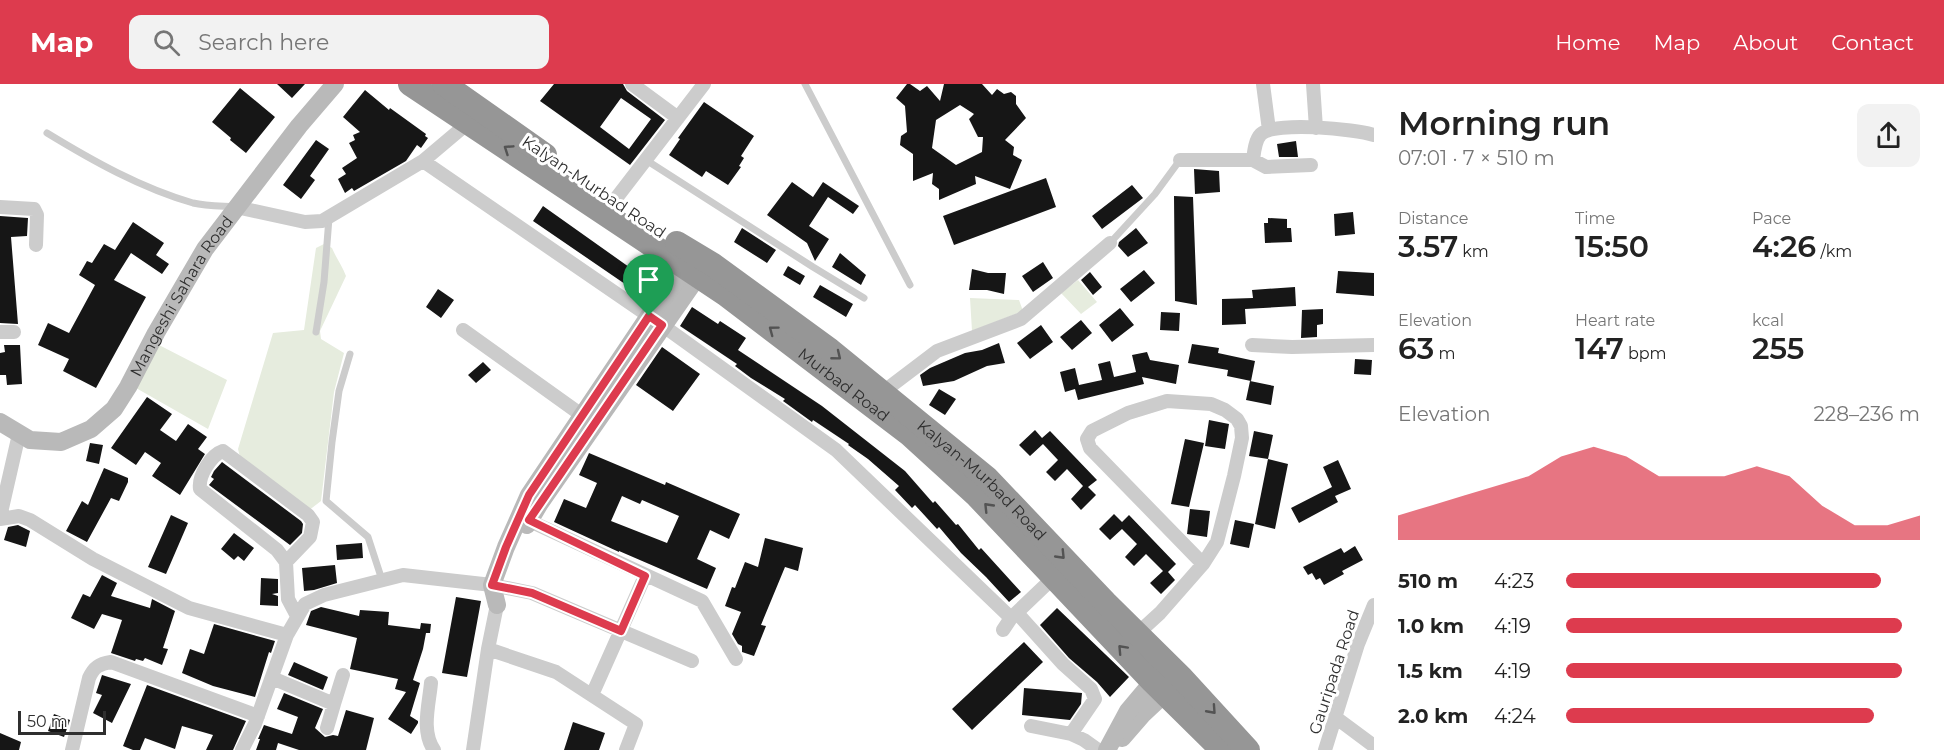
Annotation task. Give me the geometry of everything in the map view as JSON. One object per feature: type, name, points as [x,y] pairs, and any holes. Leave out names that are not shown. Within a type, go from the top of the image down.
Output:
[{"type":"highway","points":[[410,84],[468,123],[609,208]]},
{"type":"highway","name":"Kalyan-Murbad Road","points":[[444,84],[609,208],[830,350],[876,398],[987,478],[1137,634],[1167,679],[1248,750]]},
{"type":"highway","name":"Murbad Road","points":[[876,398],[909,434],[977,496],[1054,577],[1167,679],[1222,750]]},
{"type":"street","name":"Mangeshi Sahara Road","points":[[0,411],[27,429],[41,434],[53,434],[65,433],[100,408],[115,390],[139,340],[165,295],[321,84]]},
{"type":"street","name":"Mangeshi Sahara Road","points":[[0,422],[30,440],[61,442],[92,429],[114,409],[231,207],[335,84]]},
{"type":"street","points":[[632,84],[678,118]]},
{"type":"street","points":[[609,208],[704,84]]},
{"type":"street","points":[[1263,84],[1269,130]]},
{"type":"street","points":[[1313,84],[1316,128]]},
{"type":"street","points":[[231,207],[304,222],[322,221],[423,160],[468,123]]},
{"type":"street","points":[[1253,160],[1255,145],[1260,134],[1269,130],[1296,127],[1365,132],[1374,135]]},
{"type":"street","points":[[423,160],[656,321],[836,450],[1010,620],[1091,689],[1095,699],[1071,734]]},
{"type":"street","points":[[1180,160],[1253,160],[1266,167],[1311,165]]},
{"type":"street","points":[[0,207],[34,209],[37,215],[36,245]]},
{"type":"street","points":[[876,398],[937,351],[1021,319],[1110,243]]},
{"type":"street","points":[[473,750],[497,605],[498,586],[524,518],[588,419],[697,265]]},
{"type":"street","points":[[463,330],[588,419]]},
{"type":"street","points":[[1252,345],[1292,347],[1374,345]]},
{"type":"street","points":[[1137,634],[1160,613],[1203,564],[1216,542],[1230,494],[1242,438],[1241,426],[1237,419],[1225,410],[1211,404],[1167,401],[1128,413],[1092,431],[1088,439],[1089,448],[1203,564]]},
{"type":"street","points":[[19,434],[0,518],[19,516],[30,520],[93,559],[189,608],[287,635]]},
{"type":"street","points":[[286,562],[310,537],[313,522],[308,515],[223,451],[215,454],[199,481],[200,489],[277,550],[286,562],[288,599],[297,616]]},
{"type":"street","points":[[524,518],[702,601],[736,659]]},
{"type":"street","points":[[242,750],[258,716],[287,635],[305,604],[324,595],[404,575],[498,586],[532,593],[692,661]]},
{"type":"street","points":[[592,695],[645,576]]},
{"type":"street","points":[[1010,620],[1054,577]]},
{"type":"street","name":"Gauripada Road","points":[[1325,750],[1358,644],[1374,605]]},
{"type":"street","points":[[488,649],[556,672],[636,724],[626,750]]},
{"type":"street","points":[[72,750],[89,678],[93,669],[100,664],[111,663],[258,716]]},
{"type":"street","points":[[327,728],[343,675]]},
{"type":"street","points":[[272,678],[334,704]]},
{"type":"street","points":[[1107,750],[1128,711],[1167,679]]},
{"type":"street","points":[[1117,750],[1117,744],[1167,679]]},
{"type":"street","points":[[431,683],[427,731],[434,750]]},
{"type":"street","points":[[1335,717],[1374,746]]},
{"type":"street","points":[[1031,726],[1071,734],[1098,750]]},
{"type":"lane","points":[[805,84],[910,285]]},
{"type":"lane","points":[[47,133],[99,164],[148,187],[195,203],[231,207]]},
{"type":"lane","points":[[646,160],[864,298]]},
{"type":"lane","points":[[1110,243],[1155,194],[1180,160]]},
{"type":"lane","points":[[316,332],[324,282],[328,217]]},
{"type":"lane","points":[[350,354],[339,392],[326,501],[368,537],[382,580]]},
{"type":"shaded area","points":[[324,244],[332,248],[346,276],[320,331],[321,339],[344,353],[334,392],[321,501],[308,511],[241,461],[238,449],[273,333],[304,330],[316,248]]},
{"type":"shaded area","points":[[1078,280],[1097,302],[1081,314],[1061,293]]},
{"type":"shaded area","points":[[970,298],[1019,300],[1023,311],[972,331]]},
{"type":"shaded area","points":[[159,345],[227,380],[208,429],[136,388]]},
{"type":"building","points":[[277,84],[305,84],[292,98]]},
{"type":"building","points":[[554,84],[623,84],[627,91],[665,120],[630,165],[540,101]],"holes":[[[621,98],[651,119],[629,149],[600,127]]]},
{"type":"building","points":[[907,84],[920,91],[927,86],[940,101],[944,84],[982,84],[992,95],[997,89],[1004,94],[1011,92],[1016,96],[1016,104],[1026,118],[1005,140],[1014,147],[1013,155],[1022,160],[1010,189],[975,176],[976,184],[939,200],[939,189],[932,184],[933,173],[913,181],[913,154],[900,145],[901,136],[907,132],[905,106],[896,98]],"holes":[[[960,105],[974,114],[969,119],[978,137],[983,137],[982,152],[956,165],[932,148],[936,120]]]},
{"type":"building","points":[[240,88],[275,117],[246,153],[212,122]]},
{"type":"building","points":[[365,90],[389,110],[390,108],[426,134],[428,138],[421,148],[417,145],[406,161],[354,191],[352,188],[345,193],[338,179],[346,174],[342,168],[357,158],[349,143],[355,140],[353,135],[360,132],[343,117]]},
{"type":"building","points":[[704,102],[754,136],[741,156],[744,158],[739,166],[741,167],[728,185],[706,171],[702,177],[669,155],[680,139],[678,138]]},
{"type":"building","points":[[316,140],[329,149],[310,176],[315,180],[301,199],[283,185]]},
{"type":"building","points":[[1296,141],[1298,157],[1279,157],[1277,144]]},
{"type":"building","points":[[1194,169],[1219,171],[1220,192],[1195,194]]},
{"type":"building","points":[[1046,178],[1056,207],[954,245],[943,216]]},
{"type":"building","points":[[792,182],[813,197],[823,182],[859,206],[853,214],[828,197],[809,226],[829,239],[815,261],[807,243],[767,215]]},
{"type":"building","points":[[1132,185],[1143,198],[1102,229],[1092,216]]},
{"type":"building","points":[[1174,196],[1193,197],[1197,305],[1175,301]]},
{"type":"building","points":[[543,206],[653,284],[644,297],[533,221]]},
{"type":"building","points":[[1353,212],[1355,234],[1335,236],[1334,214]]},
{"type":"building","points":[[0,216],[28,218],[27,236],[11,237],[18,324],[0,323]]},
{"type":"building","points":[[1268,218],[1287,219],[1287,228],[1291,228],[1292,242],[1265,243],[1264,223],[1268,223]]},
{"type":"building","points":[[133,222],[164,243],[156,255],[169,264],[162,274],[131,253],[114,280],[146,297],[96,388],[63,371],[69,359],[38,345],[48,323],[69,333],[95,285],[79,275],[87,261],[92,263],[104,244],[115,250]]},
{"type":"building","points":[[742,228],[776,250],[767,263],[734,242]]},
{"type":"building","points":[[1136,228],[1148,243],[1128,257],[1118,246],[1119,242]]},
{"type":"building","points":[[840,253],[866,275],[861,285],[832,267]]},
{"type":"building","points":[[1043,262],[1053,278],[1033,292],[1022,276]]},
{"type":"building","points":[[788,266],[805,276],[800,285],[783,275]]},
{"type":"building","points":[[972,269],[988,273],[1006,273],[1004,294],[987,290],[969,290]]},
{"type":"building","points":[[1144,270],[1155,283],[1131,302],[1120,289]]},
{"type":"building","points":[[1338,271],[1374,273],[1374,296],[1336,293]]},
{"type":"building","points":[[1090,272],[1102,287],[1093,295],[1081,280]]},
{"type":"building","points":[[820,285],[853,304],[846,317],[813,297]]},
{"type":"building","points":[[1295,287],[1296,306],[1245,309],[1246,324],[1222,325],[1222,299],[1253,298],[1252,290]]},
{"type":"building","points":[[438,289],[454,300],[441,318],[426,307]]},
{"type":"building","points":[[692,307],[746,338],[738,350],[822,406],[905,471],[933,503],[935,501],[956,525],[958,524],[979,550],[981,548],[1021,592],[1009,602],[939,527],[937,529],[915,505],[912,508],[895,490],[899,486],[868,459],[813,420],[812,422],[783,401],[785,399],[735,366],[737,364],[680,326]]},
{"type":"building","points":[[1120,308],[1134,325],[1112,342],[1099,325]]},
{"type":"building","points":[[1323,309],[1323,324],[1317,325],[1317,337],[1301,338],[1302,310]]},
{"type":"building","points":[[1161,312],[1180,313],[1179,331],[1160,330]]},
{"type":"building","points":[[1081,320],[1092,333],[1072,350],[1060,337]]},
{"type":"building","points":[[1041,325],[1053,342],[1030,359],[1017,343]]},
{"type":"building","points":[[999,343],[1005,363],[987,366],[954,381],[923,386],[920,375],[930,368],[965,353],[982,350]]},
{"type":"building","points":[[1192,344],[1219,348],[1218,353],[1255,361],[1251,381],[1227,376],[1228,370],[1188,363]]},
{"type":"building","points":[[4,345],[20,345],[22,384],[7,385],[6,375],[0,375],[0,353],[5,352]]},
{"type":"building","points":[[662,347],[700,374],[673,411],[636,385]]},
{"type":"building","points":[[1147,352],[1150,360],[1179,365],[1176,384],[1142,377],[1144,384],[1078,400],[1075,389],[1065,392],[1060,372],[1075,368],[1079,385],[1102,380],[1098,364],[1110,361],[1114,377],[1136,372],[1132,355]]},
{"type":"building","points":[[1355,359],[1372,360],[1371,375],[1354,374]]},
{"type":"building","points":[[483,362],[491,370],[476,383],[468,375]]},
{"type":"building","points":[[1250,381],[1274,386],[1271,405],[1246,400]]},
{"type":"building","points":[[939,389],[956,399],[945,415],[929,405]]},
{"type":"building","points":[[147,397],[172,414],[160,430],[176,441],[188,424],[207,437],[198,449],[205,454],[180,495],[152,476],[161,463],[145,452],[136,465],[111,448]]},
{"type":"building","points":[[1209,420],[1229,424],[1225,449],[1205,446]]},
{"type":"building","points":[[1035,430],[1042,438],[1050,431],[1097,480],[1088,487],[1096,495],[1081,510],[1071,499],[1083,486],[1067,469],[1055,481],[1046,472],[1058,460],[1043,444],[1030,456],[1019,445]]},
{"type":"building","points":[[1254,431],[1273,435],[1268,459],[1249,456]]},
{"type":"building","points":[[1185,439],[1204,443],[1189,507],[1171,504]]},
{"type":"building","points":[[90,443],[103,445],[99,464],[86,461]]},
{"type":"building","points":[[589,453],[665,485],[666,482],[740,514],[729,539],[710,530],[697,559],[716,568],[707,589],[554,522],[564,499],[586,508],[597,483],[579,475]],"holes":[[[622,496],[640,504],[642,500],[679,516],[667,543],[611,521]]]},
{"type":"building","points":[[1268,459],[1288,464],[1275,529],[1255,524]]},
{"type":"building","points":[[1338,460],[1351,489],[1335,496],[1338,502],[1299,523],[1291,508],[1332,487],[1323,467]]},
{"type":"building","points":[[222,462],[301,521],[302,533],[290,545],[209,485],[214,479],[211,477],[214,471]]},
{"type":"building","points":[[104,468],[128,478],[128,482],[119,501],[111,498],[87,542],[66,531],[82,501],[88,505]]},
{"type":"building","points":[[1190,509],[1210,511],[1207,537],[1187,534]]},
{"type":"building","points":[[1114,514],[1122,522],[1129,515],[1176,564],[1168,572],[1175,580],[1161,594],[1150,583],[1163,571],[1146,554],[1134,566],[1125,557],[1137,544],[1122,529],[1110,540],[1099,529]]},
{"type":"building","points":[[171,515],[188,523],[166,574],[148,567]]},
{"type":"building","points":[[1235,520],[1254,524],[1249,548],[1230,544]]},
{"type":"building","points":[[18,525],[30,531],[26,547],[4,540],[8,527]]},
{"type":"building","points":[[234,533],[254,548],[244,561],[238,556],[234,560],[221,549]]},
{"type":"building","points":[[765,538],[803,548],[798,571],[785,567],[761,625],[766,626],[754,656],[742,652],[742,646],[732,634],[741,612],[725,606],[745,562],[758,567]]},
{"type":"building","points":[[362,543],[363,558],[337,560],[336,545]]},
{"type":"building","points":[[1355,546],[1363,560],[1342,571],[1344,574],[1324,585],[1320,578],[1316,580],[1312,573],[1308,575],[1303,567],[1341,548],[1344,553]]},
{"type":"building","points":[[335,565],[337,583],[304,591],[302,568]]},
{"type":"building","points":[[102,575],[117,583],[111,596],[150,608],[152,599],[175,611],[163,648],[168,649],[162,665],[145,658],[143,661],[136,659],[135,661],[111,653],[122,620],[102,614],[94,629],[71,618],[83,594],[90,597]]},
{"type":"building","points":[[261,578],[278,579],[278,593],[272,594],[278,596],[278,606],[260,605]]},
{"type":"building","points":[[456,597],[481,601],[467,677],[442,673]]},
{"type":"building","points":[[321,607],[359,616],[360,610],[389,612],[388,625],[420,629],[421,623],[431,624],[430,633],[426,633],[413,680],[420,683],[410,716],[418,723],[411,734],[388,719],[406,692],[395,689],[398,679],[350,669],[357,638],[306,625],[311,611]]},
{"type":"building","points":[[1057,608],[1129,677],[1110,697],[1097,682],[1069,658],[1040,625]]},
{"type":"building","points":[[214,624],[275,641],[271,653],[269,652],[255,697],[213,686],[182,673],[190,649],[204,654]]},
{"type":"building","points":[[1024,642],[1043,662],[972,730],[952,709]]},
{"type":"building","points":[[294,662],[328,677],[323,690],[288,675]]},
{"type":"building","points":[[102,675],[131,684],[112,723],[93,713],[102,695],[96,693]]},
{"type":"building","points":[[147,685],[246,721],[233,750],[206,750],[213,735],[182,726],[175,749],[145,738],[140,750],[123,746]]},
{"type":"building","points":[[1024,688],[1082,693],[1081,704],[1070,720],[1022,715]]},
{"type":"building","points":[[284,693],[323,709],[315,728],[325,737],[338,736],[346,710],[374,718],[366,750],[299,750],[278,743],[276,750],[256,750],[264,725],[292,734],[298,717],[277,709]]},
{"type":"building","points":[[54,714],[70,720],[64,737],[48,731]]},
{"type":"building","points":[[573,722],[605,733],[599,750],[564,750]]},
{"type":"building","points":[[0,733],[21,742],[19,750],[0,750]]},
{"type":"route","points":[[649,316],[662,325],[529,520],[645,576],[621,631],[532,593],[492,585],[529,495],[649,316]]}]
